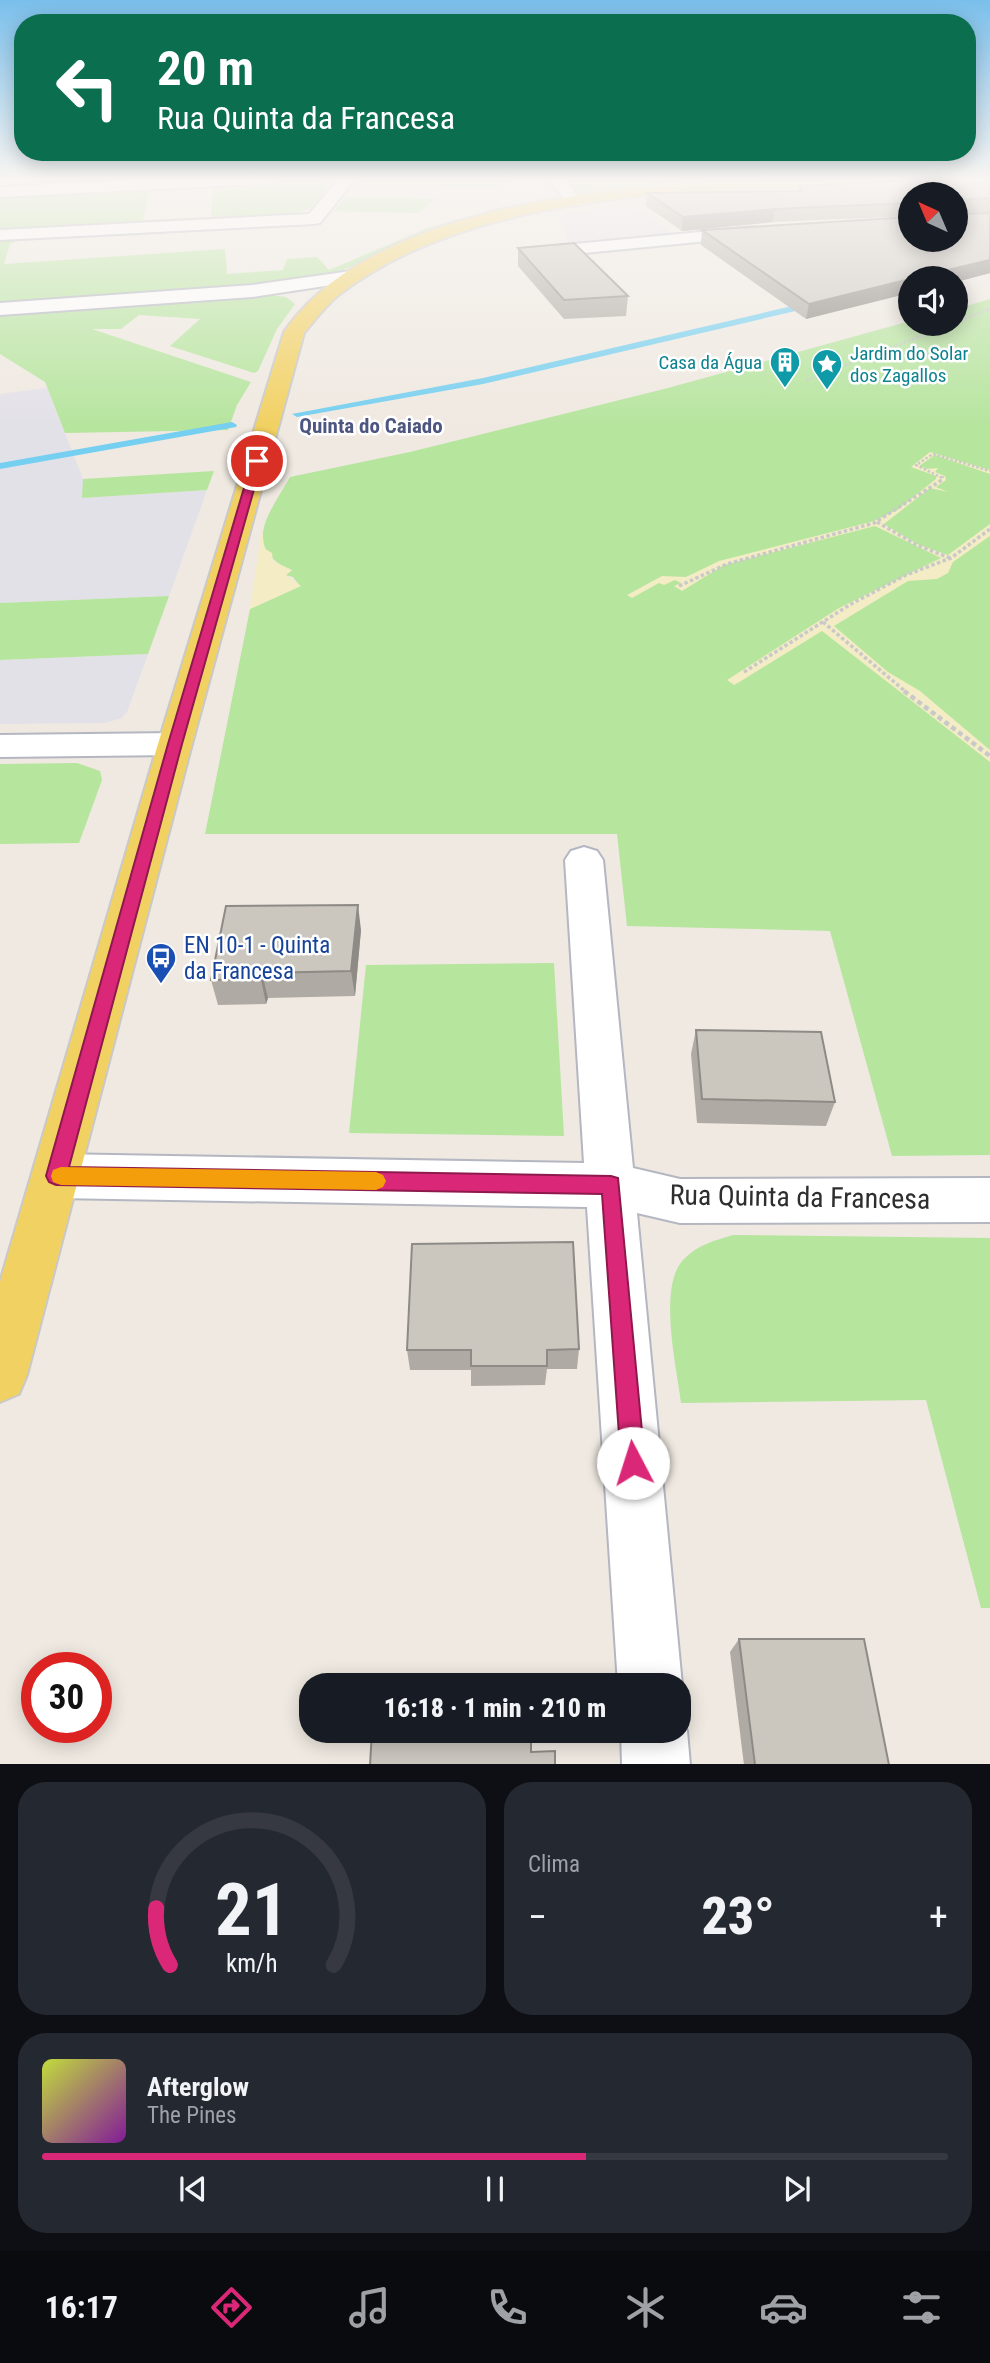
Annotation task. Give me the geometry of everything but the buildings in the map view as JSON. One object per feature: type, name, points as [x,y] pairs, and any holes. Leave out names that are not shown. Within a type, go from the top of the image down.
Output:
[{"type":"main road","points":[[0,1375],[175,744],[294,332],[318,304],[351,277],[383,260]]},
{"type":"street","points":[[0,309],[252,291],[351,277]]},
{"type":"street","points":[[252,291],[294,295],[318,304]]},
{"type":"street","points":[[0,746],[175,744]]},
{"type":"street","points":[[584,860],[649,1673]]},
{"type":"street","name":"Rua Quinta da Francesa","points":[[56,1176],[611,1185],[680,1201],[990,1200]]},
{"type":"street","points":[[655,1743],[656,1764]]},
{"type":"path","points":[[968,318],[990,309]]},
{"type":"path","points":[[807,380],[920,336]]},
{"type":"path","points":[[680,586],[725,562],[877,522],[901,511],[929,486],[942,480],[942,476],[916,466],[926,456],[933,454],[990,471]]},
{"type":"path","points":[[877,522],[917,545],[951,558]]},
{"type":"path","points":[[744,672],[823,622],[906,575],[951,558],[990,529]]},
{"type":"path","points":[[823,622],[883,675],[990,756]]},
{"type":"shaded area","points":[[47,388],[83,479],[83,498],[207,490],[169,596],[0,603],[0,394]]},
{"type":"shaded area","points":[[148,654],[127,712],[122,718],[105,723],[0,724],[0,660]]},
{"type":"green space","points":[[0,260],[5,260],[4,264],[58,260],[226,260],[227,274],[283,270],[287,260],[320,260],[329,270],[352,260],[365,260],[314,280],[0,306]]},
{"type":"green space","points":[[263,294],[286,297],[295,304],[277,329],[258,371],[254,373],[170,346],[200,319],[139,315],[121,329],[92,329],[251,382],[237,405],[228,430],[65,433],[45,382],[0,354],[0,314]]},
{"type":"green space","points":[[990,299],[990,1155],[892,1156],[830,931],[627,926],[617,834],[205,834],[250,609],[300,586],[293,577],[285,575],[291,571],[275,561],[263,539],[268,516],[290,477],[410,452],[668,388],[898,324],[898,336],[968,336],[968,305]]},
{"type":"green space","points":[[214,471],[207,490],[82,498],[83,479]]},
{"type":"green space","points":[[169,596],[148,654],[0,660],[0,603]]},
{"type":"green space","points":[[77,763],[100,771],[102,780],[79,843],[0,844],[0,764]]},
{"type":"green space","points":[[554,963],[564,1136],[349,1133],[366,965]]},
{"type":"green space","points":[[733,1235],[990,1238],[990,1608],[981,1608],[926,1400],[681,1403],[670,1307],[676,1272],[684,1259],[695,1250]]},
{"type":"sand","points":[[930,452],[990,470],[990,474],[935,455],[919,466],[927,469],[938,468],[935,472],[945,476],[946,480],[936,487],[948,492],[930,488],[884,524],[917,544],[948,555],[990,524],[990,536],[953,562],[948,573],[937,579],[908,581],[834,626],[888,672],[920,691],[990,750],[990,762],[822,631],[734,685],[727,680],[839,608],[941,558],[875,526],[724,565],[682,591],[674,586],[681,583],[675,580],[664,585],[659,583],[632,598],[627,595],[662,576],[686,577],[719,561],[874,521],[897,510],[936,479],[936,476],[911,467]]},
{"type":"sand","points":[[262,528],[264,548],[272,553],[273,561],[292,570],[286,575],[301,586],[250,609]]},
{"type":"waterway","points":[[297,414],[483,381],[814,304]]},
{"type":"waterway","points":[[0,466],[232,425]]},
{"type":"slow traffic","points":[[61,1176],[376,1181]]},
{"type":"place","name":"Casa da Água","points":[[785,389]]},
{"type":"place","name":"Jardim do Solar dos Zagallos","points":[[827,391]]},
{"type":"place","name":"EN 10-1 - Quinta da Francesa","points":[[161,985]]},
{"type":"district","name":"Quinta do Caiado","points":[[371,426]]},
{"type":"route","points":[[257,461],[175,744],[56,1176],[611,1185],[633,1463]]}]
